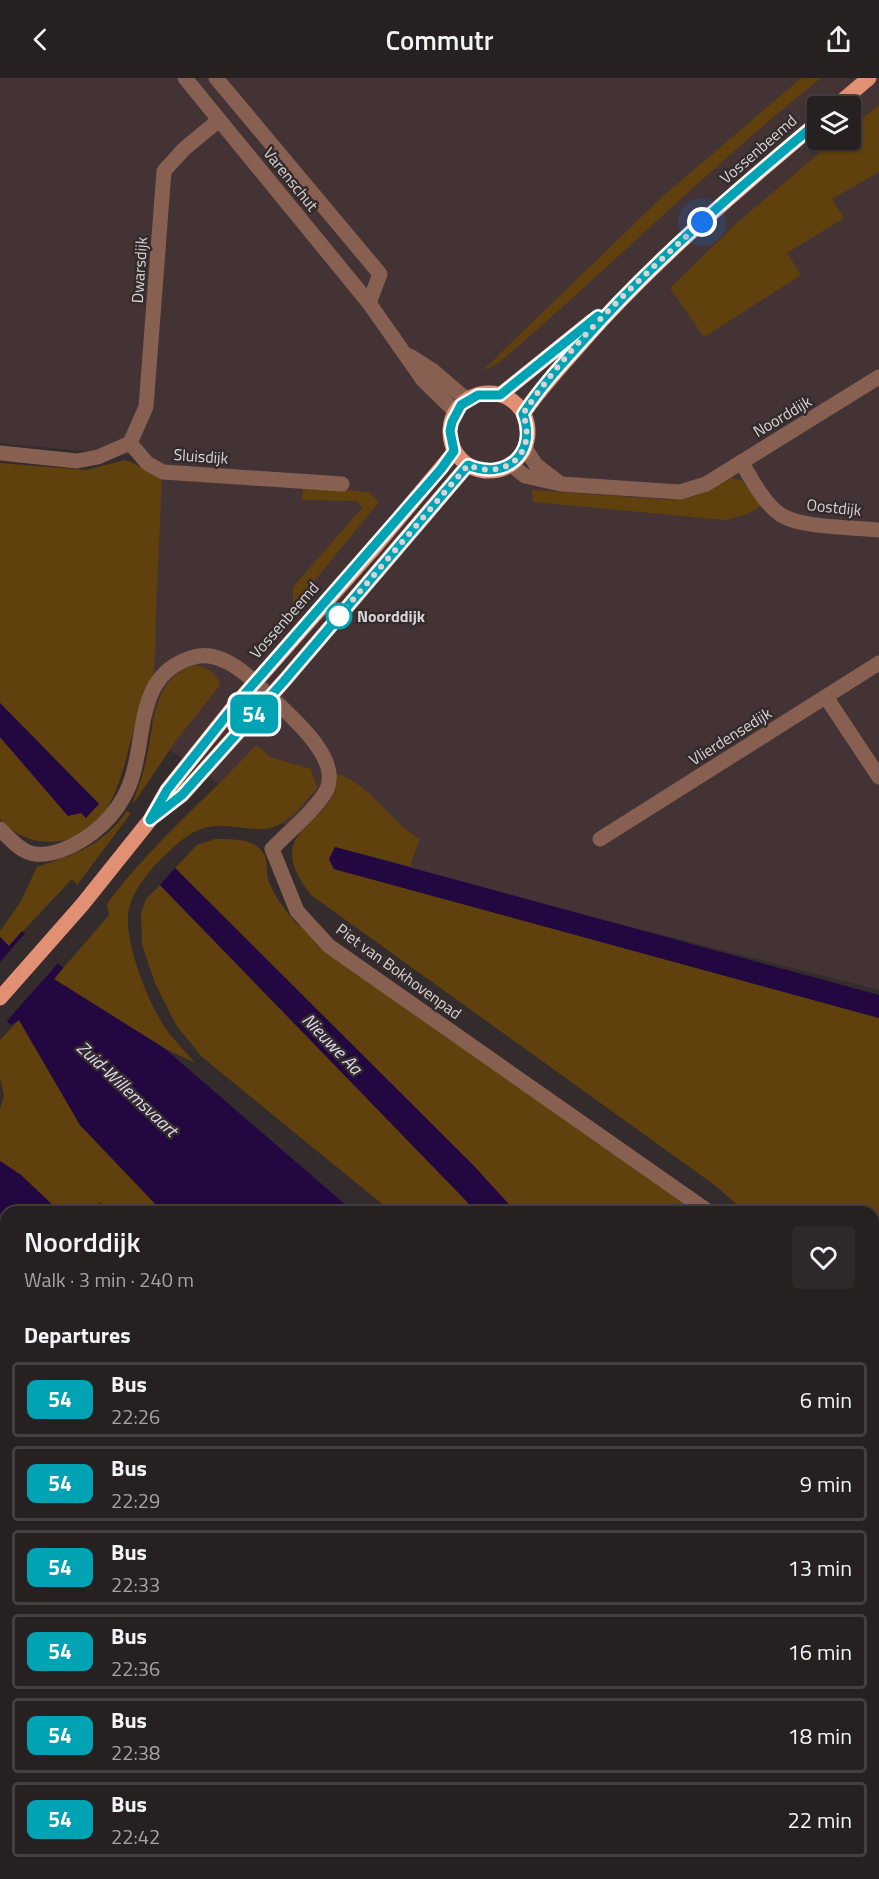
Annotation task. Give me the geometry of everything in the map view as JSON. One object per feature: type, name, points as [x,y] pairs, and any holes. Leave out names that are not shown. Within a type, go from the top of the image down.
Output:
[{"type":"main road","points":[[848,96],[869,78]]},
{"type":"main road","name":"Vossenbeemd","points":[[523,414],[535,395],[617,302],[736,191],[807,131]]},
{"type":"main road","name":"Vossenbeemd","points":[[500,395],[561,344],[617,302]]},
{"type":"main road","points":[[489,393],[500,395],[517,406],[523,414],[527,433],[525,448],[510,464],[489,471],[468,465],[454,451],[450,431],[456,412],[467,400],[489,393]]},
{"type":"main road","name":"Vossenbeemd","points":[[0,998],[82,905],[150,820],[167,790],[255,682],[375,547],[454,451]]},
{"type":"main road","name":"Vossenbeemd","points":[[150,820],[182,795],[270,697],[468,465]]},
{"type":"street","name":"Varenschut","points":[[185,78],[369,303],[423,380],[456,412]]},
{"type":"street","name":"Varenschut","points":[[216,78],[380,274],[369,303]]},
{"type":"street","name":"Dwarsdijk","points":[[130,442],[146,407],[164,171],[184,149],[219,120]]},
{"type":"street","name":"Varenschut","points":[[407,355],[432,370],[467,400]]},
{"type":"street","name":"Noorddijk","points":[[510,464],[525,476],[561,484],[680,492],[706,484],[879,377]]},
{"type":"street","points":[[0,453],[77,461],[98,457],[130,442]]},
{"type":"street","name":"Sluisdijk","points":[[130,442],[147,463],[163,472],[342,484]]},
{"type":"street","points":[[525,448],[536,465],[561,484]]},
{"type":"street","name":"Oostdijk","points":[[741,462],[762,495],[781,514],[799,522],[879,530]]},
{"type":"street","name":"Piet van Bokhovenpad","points":[[0,829],[21,850],[32,856],[51,854],[87,838],[105,823],[121,803],[130,785],[150,694],[170,667],[198,656],[225,661],[244,672],[302,727],[326,762],[330,781],[322,797],[272,849],[297,911],[329,946],[700,1206]]},
{"type":"street","name":"Vlierdensedijk","points":[[600,839],[879,663]]},
{"type":"street","points":[[826,697],[879,777]]},
{"type":"shaded area","points":[[0,78],[879,78],[879,990],[322,848],[218,783],[152,738],[147,457],[0,443]]},
{"type":"shaded area","points":[[801,78],[821,78],[738,148],[538,329],[497,364],[482,371],[662,197]]},
{"type":"shaded area","points":[[879,105],[879,172],[832,199],[844,218],[787,253],[801,275],[704,337],[670,288],[739,221],[823,150],[861,150],[861,119]]},
{"type":"shaded area","points":[[125,460],[152,474],[162,476],[152,684],[134,729],[120,780],[104,813],[93,826],[79,836],[61,841],[44,842],[20,835],[0,819],[0,737],[68,816],[99,804],[0,703],[0,463],[86,470]]},
{"type":"shaded area","points":[[731,478],[743,481],[761,506],[747,514],[725,520],[533,502],[532,490],[671,500],[695,496]]},
{"type":"shaded area","points":[[303,486],[369,492],[379,502],[293,607],[293,587],[362,508],[358,501],[302,500]]},
{"type":"shaded area","points":[[196,665],[217,677],[220,685],[175,742],[134,803],[146,762],[155,715],[164,689],[182,670]]},
{"type":"shaded area","points":[[256,745],[270,757],[311,769],[317,788],[294,814],[272,828],[217,826],[201,829],[189,835],[149,872],[137,889],[129,908],[129,937],[145,990],[168,1032],[195,1063],[164,1048],[54,979],[109,915],[107,904],[124,882],[160,842]]},
{"type":"shaded area","points":[[337,774],[348,778],[420,839],[410,866],[335,847],[329,859],[334,869],[879,1018],[879,1206],[738,1206],[716,1186],[311,895],[296,872],[292,854],[296,840],[304,828],[326,806],[334,792]]},
{"type":"shaded area","points":[[127,811],[131,813],[77,885],[72,879],[9,946],[0,937],[0,931],[20,903],[37,867],[76,853],[98,841]]},
{"type":"shaded area","points":[[215,839],[229,839],[256,846],[265,856],[268,879],[273,891],[296,923],[691,1206],[511,1206],[473,1165],[175,868],[197,845]]},
{"type":"shaded area","points":[[160,885],[471,1206],[385,1206],[202,1057],[176,1025],[155,983],[142,945],[141,913],[146,899]]},
{"type":"shaded area","points":[[19,1020],[80,1125],[157,1206],[104,1206],[100,1202],[96,1206],[54,1206],[21,1175],[0,1161],[0,1109],[4,1096],[0,1078],[0,1040]]},
{"type":"water","points":[[0,703],[99,804],[86,818],[81,813],[68,816],[0,737]]},
{"type":"water","points":[[335,847],[879,995],[879,1018],[334,869],[329,859]]},
{"type":"water","name":"Nieuwe Aa","points":[[175,868],[473,1165],[511,1206],[471,1206],[160,885]]},
{"type":"water","name":"Zuid-Willemsvaart","points":[[22,931],[63,968],[54,979],[164,1048],[347,1206],[157,1206],[80,1125],[19,1020],[11,1025],[0,1015],[0,937],[9,946]]},
{"type":"water","points":[[0,1161],[21,1175],[54,1206],[0,1206]]},
{"type":"pier","points":[[27,931],[60,961],[5,1023],[0,1019],[0,962]]},
{"type":"bus line","name":"54","points":[[598,316],[500,395],[489,393],[478,395],[461,405],[456,412],[450,431],[454,451],[441,469],[235,705],[167,790],[150,820],[182,795],[284,681],[453,479],[468,465],[489,471],[500,469],[517,459],[525,448],[527,433],[523,414],[535,395],[617,302],[736,191],[807,131]]},
{"type":"place","name":"Noorddijk","points":[[339,616]]},
{"type":"route","points":[[339,616],[453,479],[468,465],[489,471],[500,469],[517,459],[525,448],[527,433],[523,414],[535,395],[617,302],[702,222]]}]
